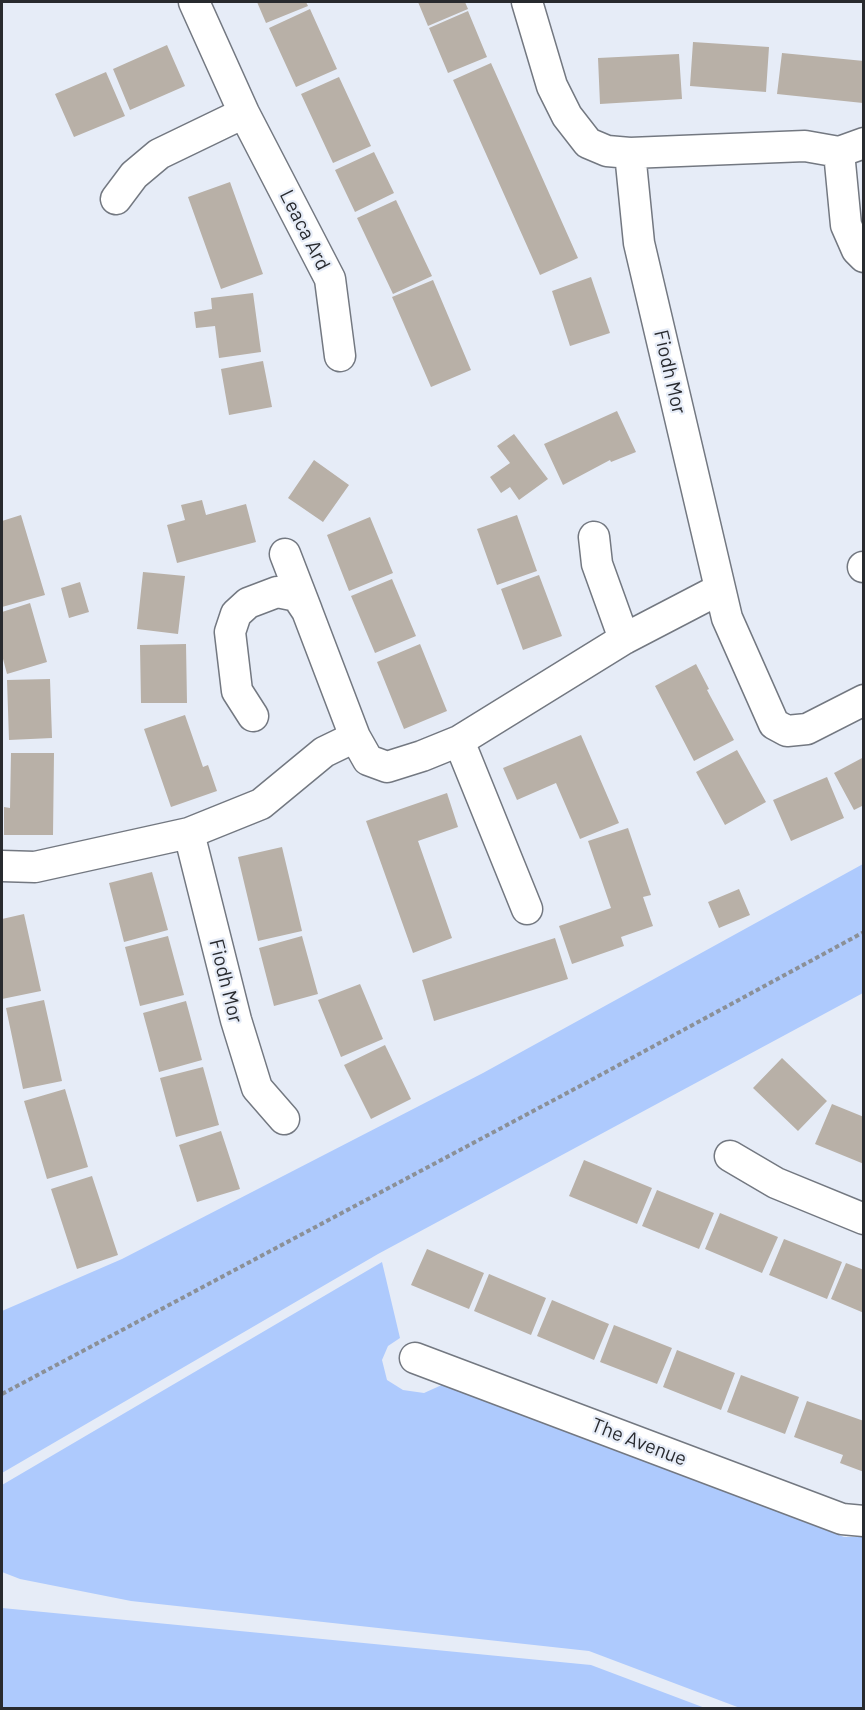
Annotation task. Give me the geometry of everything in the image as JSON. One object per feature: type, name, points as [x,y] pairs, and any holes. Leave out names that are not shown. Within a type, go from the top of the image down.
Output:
[{"type":"street","name":"Leaca Ard","points":[[194,2],[244,112],[330,279],[340,356]]},
{"type":"street","points":[[528,2],[552,86],[567,116],[588,143],[607,151],[630,153],[805,146],[851,147],[846,225],[857,250],[864,257]]},
{"type":"street","points":[[116,199],[135,175],[159,154],[244,112]]},
{"type":"street","name":"Fiodh Mor","points":[[630,153],[639,243],[727,618],[774,724],[787,731],[807,729],[864,700]]},
{"type":"street","points":[[594,537],[597,564],[624,639]]},
{"type":"street","points":[[285,554],[355,737],[368,760],[387,767],[459,741],[624,639],[720,589]]},
{"type":"street","points":[[253,716],[237,692],[230,632],[236,614],[248,603],[277,592],[297,596],[307,611]]},
{"type":"street","points":[[2,866],[35,867],[189,833],[261,804],[324,752],[355,737]]},
{"type":"street","points":[[459,741],[527,909]]},
{"type":"street","name":"Fiodh Mor","points":[[189,833],[236,1020],[257,1088],[284,1119]]},
{"type":"street","points":[[730,1156],[776,1183],[864,1219]]},
{"type":"street","name":"The Avenue","points":[[415,1358],[842,1519],[864,1521]]},
{"type":"path","points":[[2,1394],[864,932]]},
{"type":"shaded area","points":[[863,864],[863,993],[378,1254],[2,1473],[2,1311],[122,1259],[483,1073]]},
{"type":"shaded area","points":[[382,1262],[400,1338],[388,1346],[382,1360],[387,1380],[403,1390],[424,1393],[444,1384],[844,1537],[863,1537],[863,1708],[740,1708],[589,1651],[131,1601],[20,1579],[2,1572],[2,1485]]},
{"type":"shaded area","points":[[2,1608],[591,1665],[705,1708],[2,1708]]},
{"type":"building","points":[[257,2],[306,2],[308,6],[266,23]]},
{"type":"building","points":[[418,2],[465,2],[468,9],[428,26]]},
{"type":"building","points":[[310,9],[337,69],[296,87],[269,28]]},
{"type":"building","points":[[468,11],[487,57],[448,73],[429,28]]},
{"type":"building","points":[[693,42],[769,47],[766,92],[690,86]]},
{"type":"building","points":[[167,45],[185,86],[130,110],[113,69]]},
{"type":"building","points":[[782,53],[864,61],[863,103],[777,94]]},
{"type":"building","points":[[679,54],[682,99],[600,104],[598,58]]},
{"type":"building","points":[[491,63],[578,258],[540,275],[453,80]]},
{"type":"building","points":[[106,72],[125,116],[74,137],[55,94]]},
{"type":"building","points":[[339,77],[371,146],[333,163],[301,94]]},
{"type":"building","points":[[374,152],[394,193],[355,212],[335,170]]},
{"type":"building","points":[[230,182],[263,274],[221,289],[188,197]]},
{"type":"building","points":[[396,200],[432,276],[393,294],[357,218]]},
{"type":"building","points":[[591,277],[610,333],[570,346],[552,291]]},
{"type":"building","points":[[433,280],[471,370],[431,387],[392,297]]},
{"type":"building","points":[[253,293],[261,352],[219,358],[215,326],[196,328],[194,312],[212,309],[211,298]]},
{"type":"building","points":[[263,361],[272,407],[229,415],[221,369]]},
{"type":"building","points":[[617,411],[636,452],[611,462],[610,460],[563,485],[544,444]]},
{"type":"building","points":[[514,434],[548,479],[519,500],[510,487],[501,493],[490,477],[510,463],[497,446]]},
{"type":"building","points":[[314,460],[349,485],[323,522],[288,498]]},
{"type":"building","points":[[202,500],[206,515],[246,504],[256,542],[177,563],[167,525],[185,520],[181,505]]},
{"type":"building","points":[[21,515],[45,595],[2,607],[2,521]]},
{"type":"building","points":[[517,515],[537,571],[497,585],[477,529]]},
{"type":"building","points":[[370,517],[393,573],[349,591],[327,535]]},
{"type":"building","points":[[143,572],[185,576],[178,634],[137,629]]},
{"type":"building","points":[[539,575],[562,636],[523,650],[501,589]]},
{"type":"building","points":[[392,579],[416,636],[375,653],[351,596]]},
{"type":"building","points":[[80,582],[89,612],[69,618],[61,588]]},
{"type":"building","points":[[30,603],[47,662],[7,674],[2,655],[2,612]]},
{"type":"building","points":[[186,644],[187,703],[141,703],[140,645]]},
{"type":"building","points":[[420,644],[447,711],[404,729],[377,662]]},
{"type":"building","points":[[696,664],[734,740],[694,761],[655,686]]},
{"type":"building","points":[[50,679],[52,738],[9,740],[7,680]]},
{"type":"building","points":[[185,715],[203,767],[208,765],[217,791],[171,807],[144,729]]},
{"type":"building","points":[[581,735],[619,823],[580,839],[556,783],[517,800],[503,768]]},
{"type":"building","points":[[737,750],[766,802],[725,825],[696,772]]},
{"type":"building","points":[[11,753],[54,753],[53,835],[4,835],[4,807],[10,808]]},
{"type":"building","points":[[864,757],[864,805],[854,810],[834,773]]},
{"type":"building","points":[[827,777],[844,818],[791,841],[773,800]]},
{"type":"building","points":[[447,793],[458,827],[418,841],[452,938],[413,953],[366,821]]},
{"type":"building","points":[[628,828],[651,895],[643,897],[653,926],[621,937],[624,946],[572,964],[559,926],[611,908],[588,841]]},
{"type":"building","points":[[282,847],[302,931],[258,941],[238,857]]},
{"type":"building","points":[[152,872],[168,930],[124,942],[109,883]]},
{"type":"building","points":[[739,889],[750,915],[719,928],[708,902]]},
{"type":"building","points":[[24,914],[41,991],[2,999],[2,919]]},
{"type":"building","points":[[168,936],[184,995],[140,1006],[125,947]]},
{"type":"building","points":[[302,936],[318,994],[274,1006],[259,948]]},
{"type":"building","points":[[555,938],[568,979],[434,1021],[422,980]]},
{"type":"building","points":[[360,984],[383,1039],[341,1057],[318,1000]]},
{"type":"building","points":[[44,1000],[62,1081],[23,1089],[6,1008]]},
{"type":"building","points":[[186,1001],[202,1060],[159,1072],[143,1013]]},
{"type":"building","points":[[385,1045],[411,1099],[371,1119],[344,1065]]},
{"type":"building","points":[[782,1058],[827,1101],[798,1131],[753,1088]]},
{"type":"building","points":[[203,1067],[219,1125],[176,1137],[160,1078]]},
{"type":"building","points":[[65,1089],[88,1167],[47,1179],[24,1101]]},
{"type":"building","points":[[832,1104],[864,1117],[864,1164],[815,1144]]},
{"type":"building","points":[[221,1131],[240,1189],[197,1202],[179,1145]]},
{"type":"building","points":[[584,1160],[652,1188],[637,1224],[569,1196]]},
{"type":"building","points":[[92,1176],[118,1255],[77,1269],[51,1189]]},
{"type":"building","points":[[657,1190],[714,1213],[699,1249],[642,1226]]},
{"type":"building","points":[[720,1213],[778,1237],[762,1273],[705,1249]]},
{"type":"building","points":[[784,1239],[842,1262],[827,1299],[769,1275]]},
{"type":"building","points":[[427,1249],[484,1273],[469,1309],[411,1285]]},
{"type":"building","points":[[846,1263],[864,1270],[864,1313],[831,1299]]},
{"type":"building","points":[[489,1274],[546,1298],[531,1335],[474,1311]]},
{"type":"building","points":[[552,1300],[609,1324],[594,1360],[537,1336]]},
{"type":"building","points":[[614,1325],[672,1348],[657,1384],[600,1362]]},
{"type":"building","points":[[677,1350],[735,1373],[721,1410],[663,1387]]},
{"type":"building","points":[[741,1375],[799,1397],[785,1434],[727,1412]]},
{"type":"building","points":[[807,1401],[864,1421],[864,1472],[840,1463],[843,1455],[794,1437]]}]
